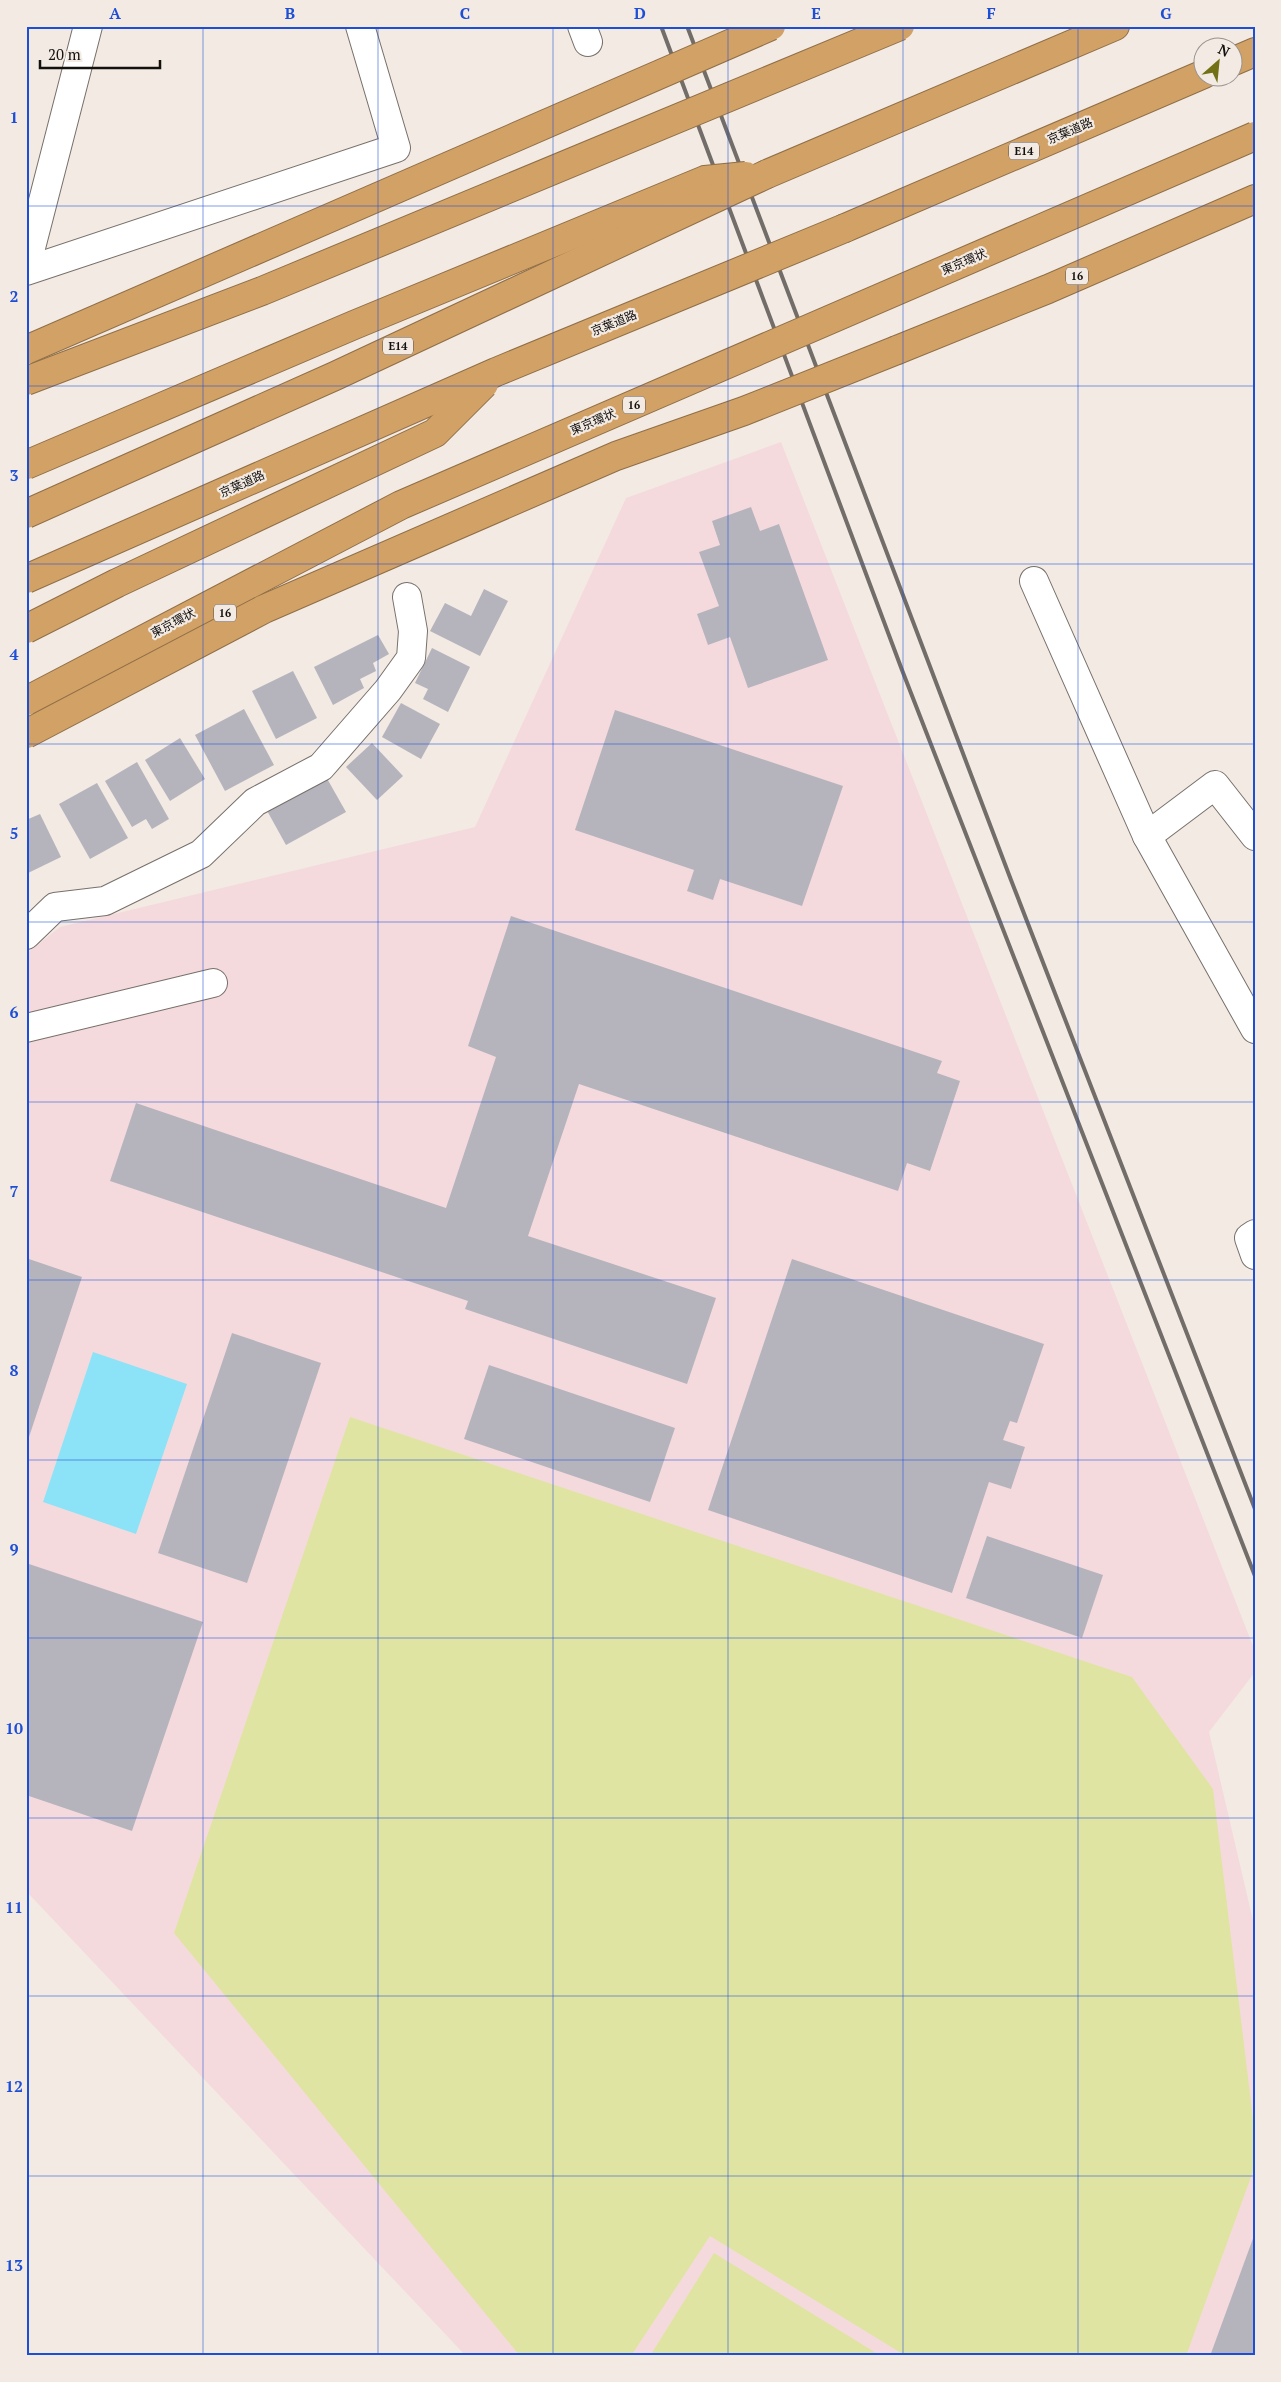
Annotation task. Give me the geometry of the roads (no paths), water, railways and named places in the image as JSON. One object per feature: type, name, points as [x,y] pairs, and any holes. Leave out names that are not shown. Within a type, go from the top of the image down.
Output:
[{"type":"highway","points":[[26,360],[37,346],[771,26]]},
{"type":"highway","points":[[26,381],[262,291],[900,26]]},
{"type":"highway","name":"E14","points":[[26,514],[326,380],[768,174],[1115,26]]},
{"type":"highway","name":"京葉道路","points":[[26,579],[496,372],[845,228],[1194,78]]},
{"type":"highway","name":"東京環状","points":[[26,711],[35,696],[185,616],[401,505],[1255,136]]},
{"type":"highway","points":[[26,465],[354,325],[705,180],[768,174]]},
{"type":"highway","name":"16","points":[[26,734],[264,609],[616,456],[744,411],[897,350],[1048,289],[1255,199]]},
{"type":"highway","points":[[26,629],[117,583],[435,433],[496,372]]},
{"type":"highway","name":"16","points":[[185,616],[264,609]]},
{"type":"street","points":[[26,267],[42,211],[88,26]]},
{"type":"street","points":[[26,271],[396,148],[360,26]]},
{"type":"street","points":[[1034,581],[1147,836],[1255,1029]]},
{"type":"street","points":[[26,935],[56,907],[105,901],[201,854],[255,802],[321,767],[388,690],[411,658],[413,631],[407,597]]},
{"type":"street","points":[[1147,836],[1215,785],[1255,836]]},
{"type":"street","points":[[26,1028],[213,983]]},
{"type":"street","points":[[1255,1234],[1249,1238],[1255,1255]]},
{"type":"water","points":[[93,1352],[187,1384],[136,1534],[43,1502]]},
{"type":"railway","points":[[661,26],[902,670],[1255,1576]]},
{"type":"railway","points":[[687,26],[1011,880],[1255,1509]]}]
